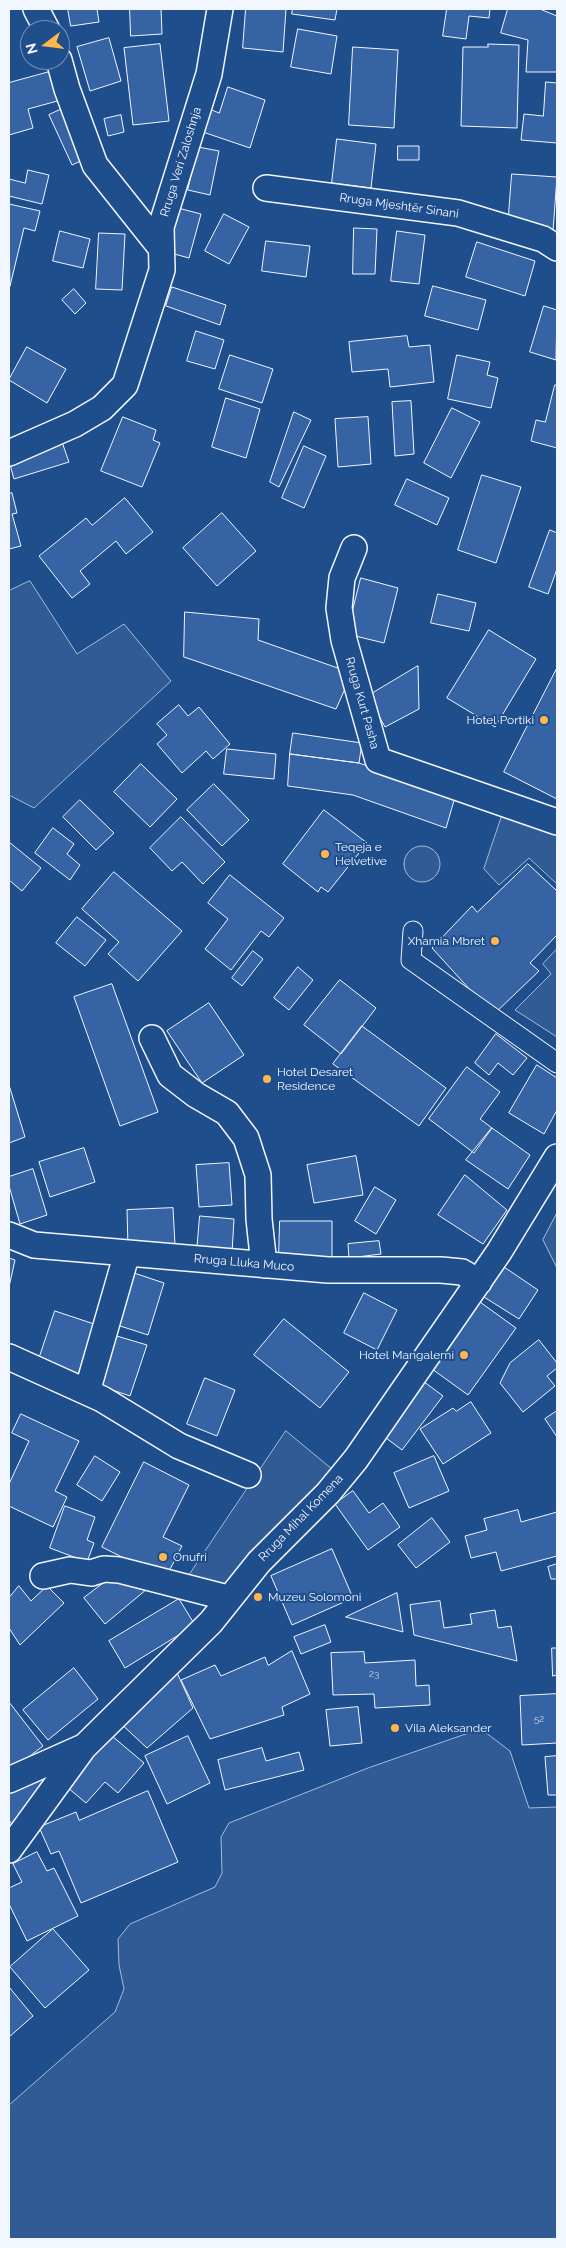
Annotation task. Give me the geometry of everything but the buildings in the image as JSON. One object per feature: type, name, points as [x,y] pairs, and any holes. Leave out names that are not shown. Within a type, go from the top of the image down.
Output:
[{"type":"street","name":"Rruga Veri Zaloshnja","points":[[9,453],[75,424],[102,408],[125,385],[162,270],[161,227],[210,74],[220,9]]},
{"type":"street","points":[[62,70],[95,165],[161,248]]},
{"type":"street","name":"Rruga Mjeshtër Sinani","points":[[266,188],[458,213],[543,239],[557,248]]},
{"type":"street","name":"Rruga Kurt Pasha","points":[[354,548],[342,578],[339,608],[344,640],[378,760],[557,822]]},
{"type":"street","points":[[413,931],[411,960],[557,1063]]},
{"type":"street","points":[[152,1038],[170,1075],[196,1095],[227,1113],[246,1138],[258,1175],[259,1219],[264,1265]]},
{"type":"street","name":"Rruga Mihal Komena","points":[[9,1850],[84,1747],[211,1622],[228,1598],[259,1562],[328,1493],[356,1459],[479,1282],[557,1157]]},
{"type":"street","name":"Rruga Lluka Muco","points":[[9,1236],[34,1246],[264,1265],[328,1270],[441,1270],[462,1272],[479,1282]]},
{"type":"street","points":[[86,1392],[127,1253]]},
{"type":"street","points":[[9,1357],[102,1399],[179,1446],[248,1475]]},
{"type":"street","points":[[43,1576],[70,1570],[91,1574],[104,1569],[119,1570],[228,1598]]},
{"type":"street","points":[[9,1780],[84,1747]]},
{"type":"shaded area","points":[[30,581],[77,654],[124,624],[171,681],[34,808],[9,795],[9,591]]},
{"type":"shaded area","points":[[503,813],[557,832],[557,884],[529,858],[499,885],[484,869]]},
{"type":"shaded area","points":[[422,846],[429,847],[435,851],[439,857],[439,871],[435,877],[429,881],[422,882],[415,881],[409,877],[405,871],[404,864],[405,857],[409,851],[415,847]]},
{"type":"shaded area","points":[[557,949],[557,1037],[515,1010],[551,974],[543,964]]},
{"type":"shaded area","points":[[557,1213],[557,1268],[543,1240]]},
{"type":"shaded area","points":[[286,1431],[338,1474],[226,1593],[188,1577]]},
{"type":"shaded area","points":[[481,1729],[510,1751],[529,1808],[557,1807],[557,2239],[9,2239],[9,2105],[115,2012],[124,1989],[119,1965],[118,1939],[130,1924],[215,1887],[222,1873],[221,1837],[229,1823],[368,1768]]},
{"type":"place","name":"Hotel Portiki","points":[[544,720]]},
{"type":"place","name":"Teqeja e Helvetive","points":[[325,854]]},
{"type":"place","name":"Xhamia Mbret","points":[[495,941]]},
{"type":"place","name":"Hotel Desaret Residence","points":[[267,1079]]},
{"type":"place","name":"Hotel Mangalemi","points":[[464,1355]]},
{"type":"place","name":"Onufri","points":[[163,1557]]},
{"type":"place","name":"Muzeu Solomoni","points":[[258,1597]]},
{"type":"place","name":"Vila Aleksander","points":[[395,1728]]}]
